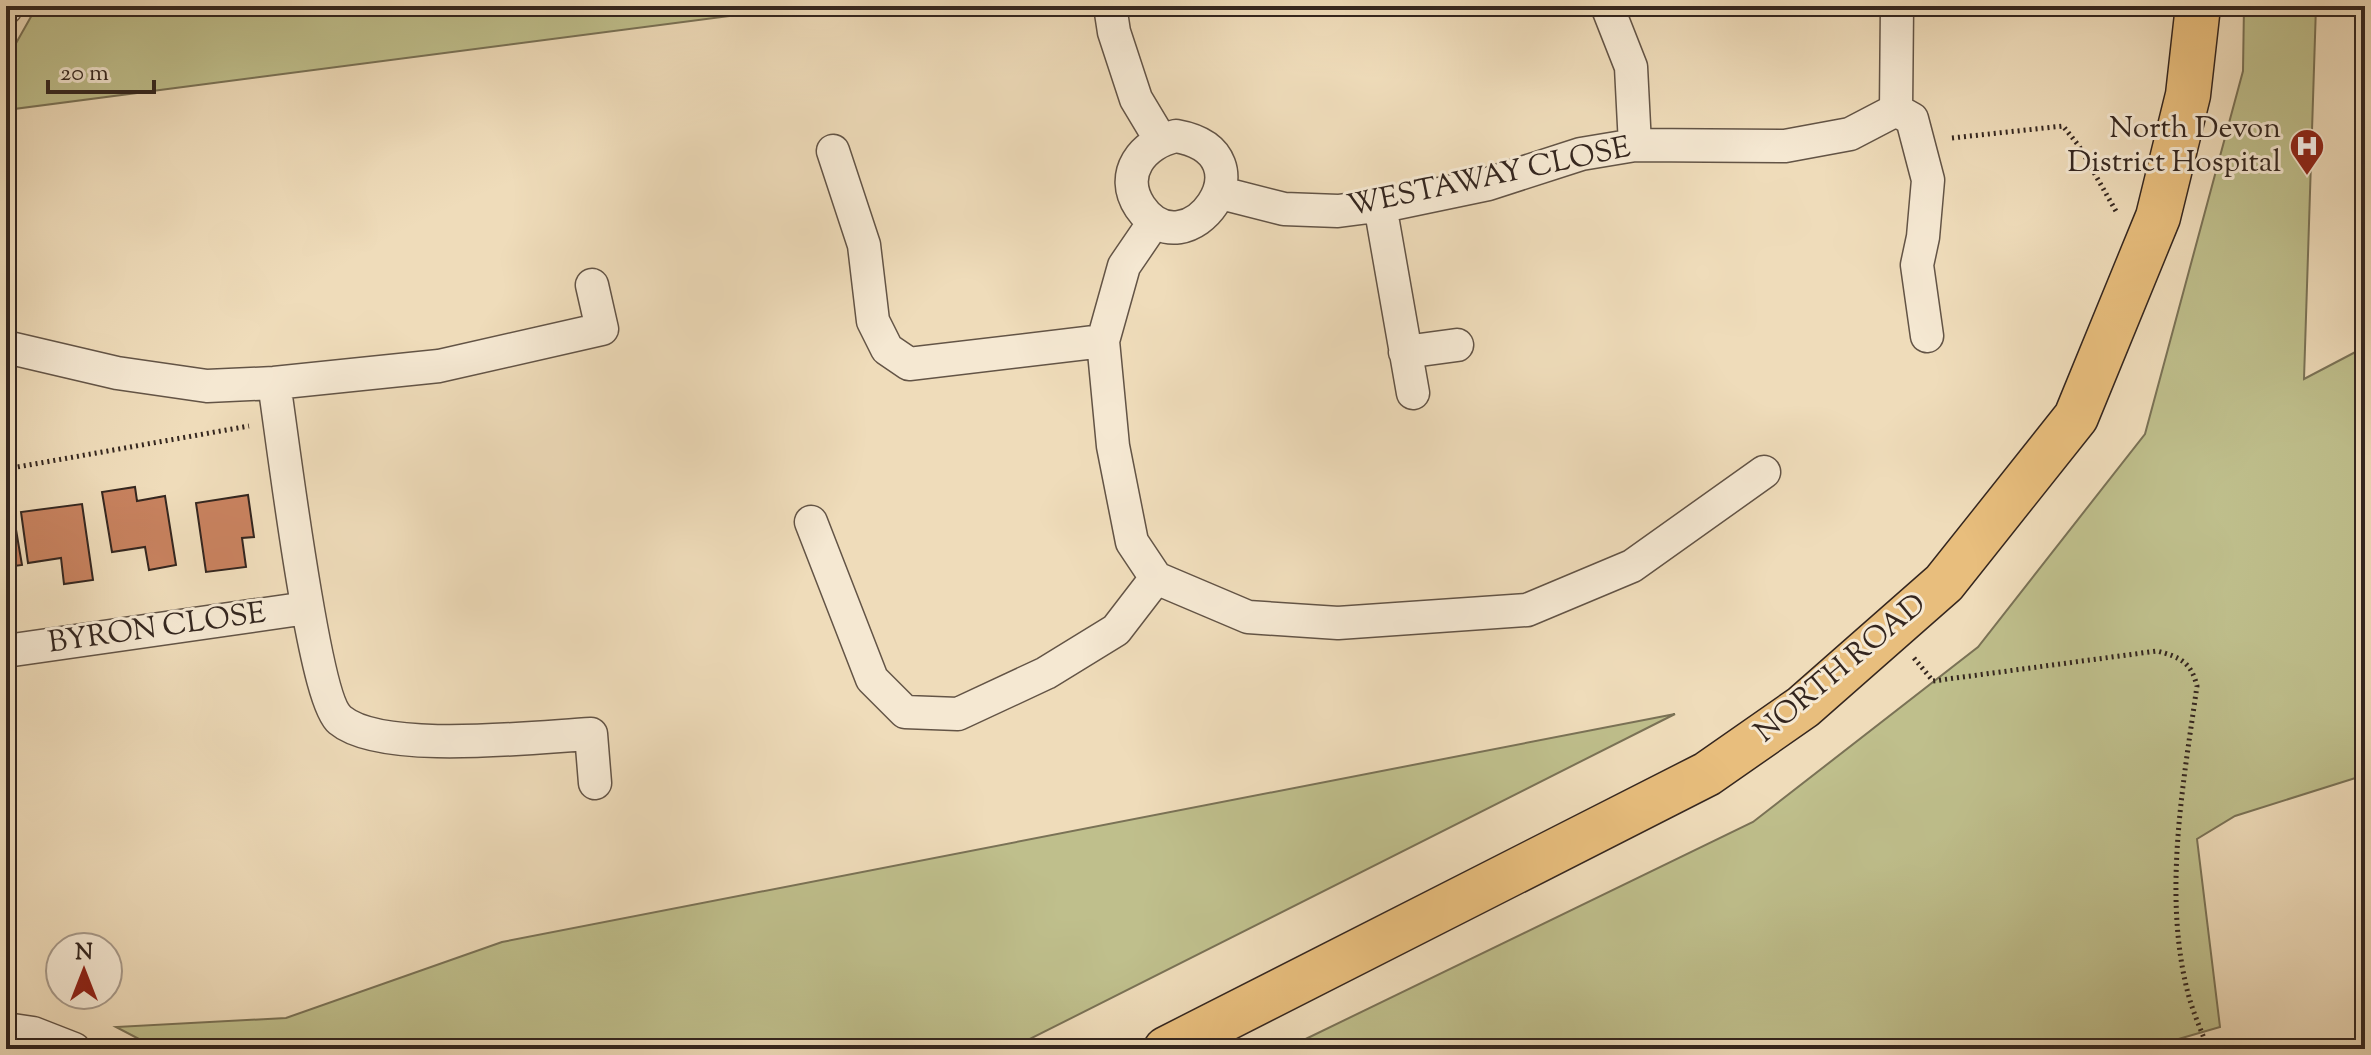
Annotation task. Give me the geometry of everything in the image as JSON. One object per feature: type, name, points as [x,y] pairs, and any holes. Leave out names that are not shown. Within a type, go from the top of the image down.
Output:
[{"type":"main road","name":"NORTH ROAD","points":[[1166,1049],[1707,774],[1803,707],[1944,583],[2076,417],[2158,217],[2188,95],[2198,6]]},
{"type":"street","points":[[1110,6],[1114,32],[1136,99],[1160,139]]},
{"type":"street","points":[[1607,6],[1631,67],[1635,145]]},
{"type":"street","points":[[1897,6],[1896,110],[1912,119],[1928,180],[1917,265],[1927,336]]},
{"type":"street","name":"WESTAWAY CLOSE","points":[[1221,193],[1284,209],[1338,211],[1488,184],[1581,154],[1635,145],[1785,146],[1850,134],[1896,110]]},
{"type":"street","points":[[1176,136],[1192,139],[1207,148],[1221,173],[1221,193],[1207,214],[1188,224],[1171,227],[1154,222],[1133,195],[1132,178],[1141,153],[1160,139],[1176,136]]},
{"type":"street","points":[[833,151],[864,245],[873,321],[887,349],[909,364],[1103,341]]},
{"type":"street","points":[[1380,205],[1413,393]]},
{"type":"street","points":[[1154,222],[1124,266],[1103,341],[1113,446],[1132,542],[1156,578],[1248,617],[1338,623],[1527,610],[1632,566],[1764,472]]},
{"type":"street","points":[[6,347],[117,373],[207,386],[274,383],[439,366],[602,329],[592,285]]},
{"type":"street","points":[[1405,352],[1457,345]]},
{"type":"street","points":[[274,383],[307,608],[329,701],[337,719],[375,736],[426,742],[591,734],[595,783]]},
{"type":"street","points":[[811,522],[872,679],[905,712],[958,714],[1046,673],[1116,630],[1156,578]]},
{"type":"street","name":"BYRON CLOSE","points":[[6,651],[307,608]]},
{"type":"street","points":[[6,1029],[33,1033],[74,1049]]},
{"type":"path","points":[[1919,141],[2063,126],[2079,146],[2143,254]]},
{"type":"path","points":[[6,469],[214,430],[280,422]]},
{"type":"path","points":[[1890,630],[1933,681],[2157,651],[2181,657],[2193,670],[2197,686],[2179,816],[2178,927],[2189,996],[2208,1049]]},
{"type":"green space","points":[[37,6],[807,6],[6,110],[6,61]]},
{"type":"green space","points":[[2244,6],[2316,6],[2304,379],[2365,347],[2365,775],[2235,816],[2197,839],[2220,1027],[2144,1049],[1285,1049],[1753,822],[1978,647],[2145,434],[2243,71]]},
{"type":"green space","points":[[1675,714],[1010,1049],[158,1049],[116,1027],[286,1018],[502,942]]},
{"type":"building","points":[[135,487],[137,501],[165,496],[176,565],[149,570],[145,547],[112,552],[102,492]]},
{"type":"building","points":[[248,495],[254,537],[242,538],[246,567],[206,572],[196,503]]},
{"type":"building","points":[[82,504],[93,580],[64,584],[61,558],[28,563],[21,512]]},
{"type":"building","points":[[13,512],[22,565],[6,567],[6,514]]},
{"type":"place","name":"North Devon District Hospital","points":[[2307,177]]}]
